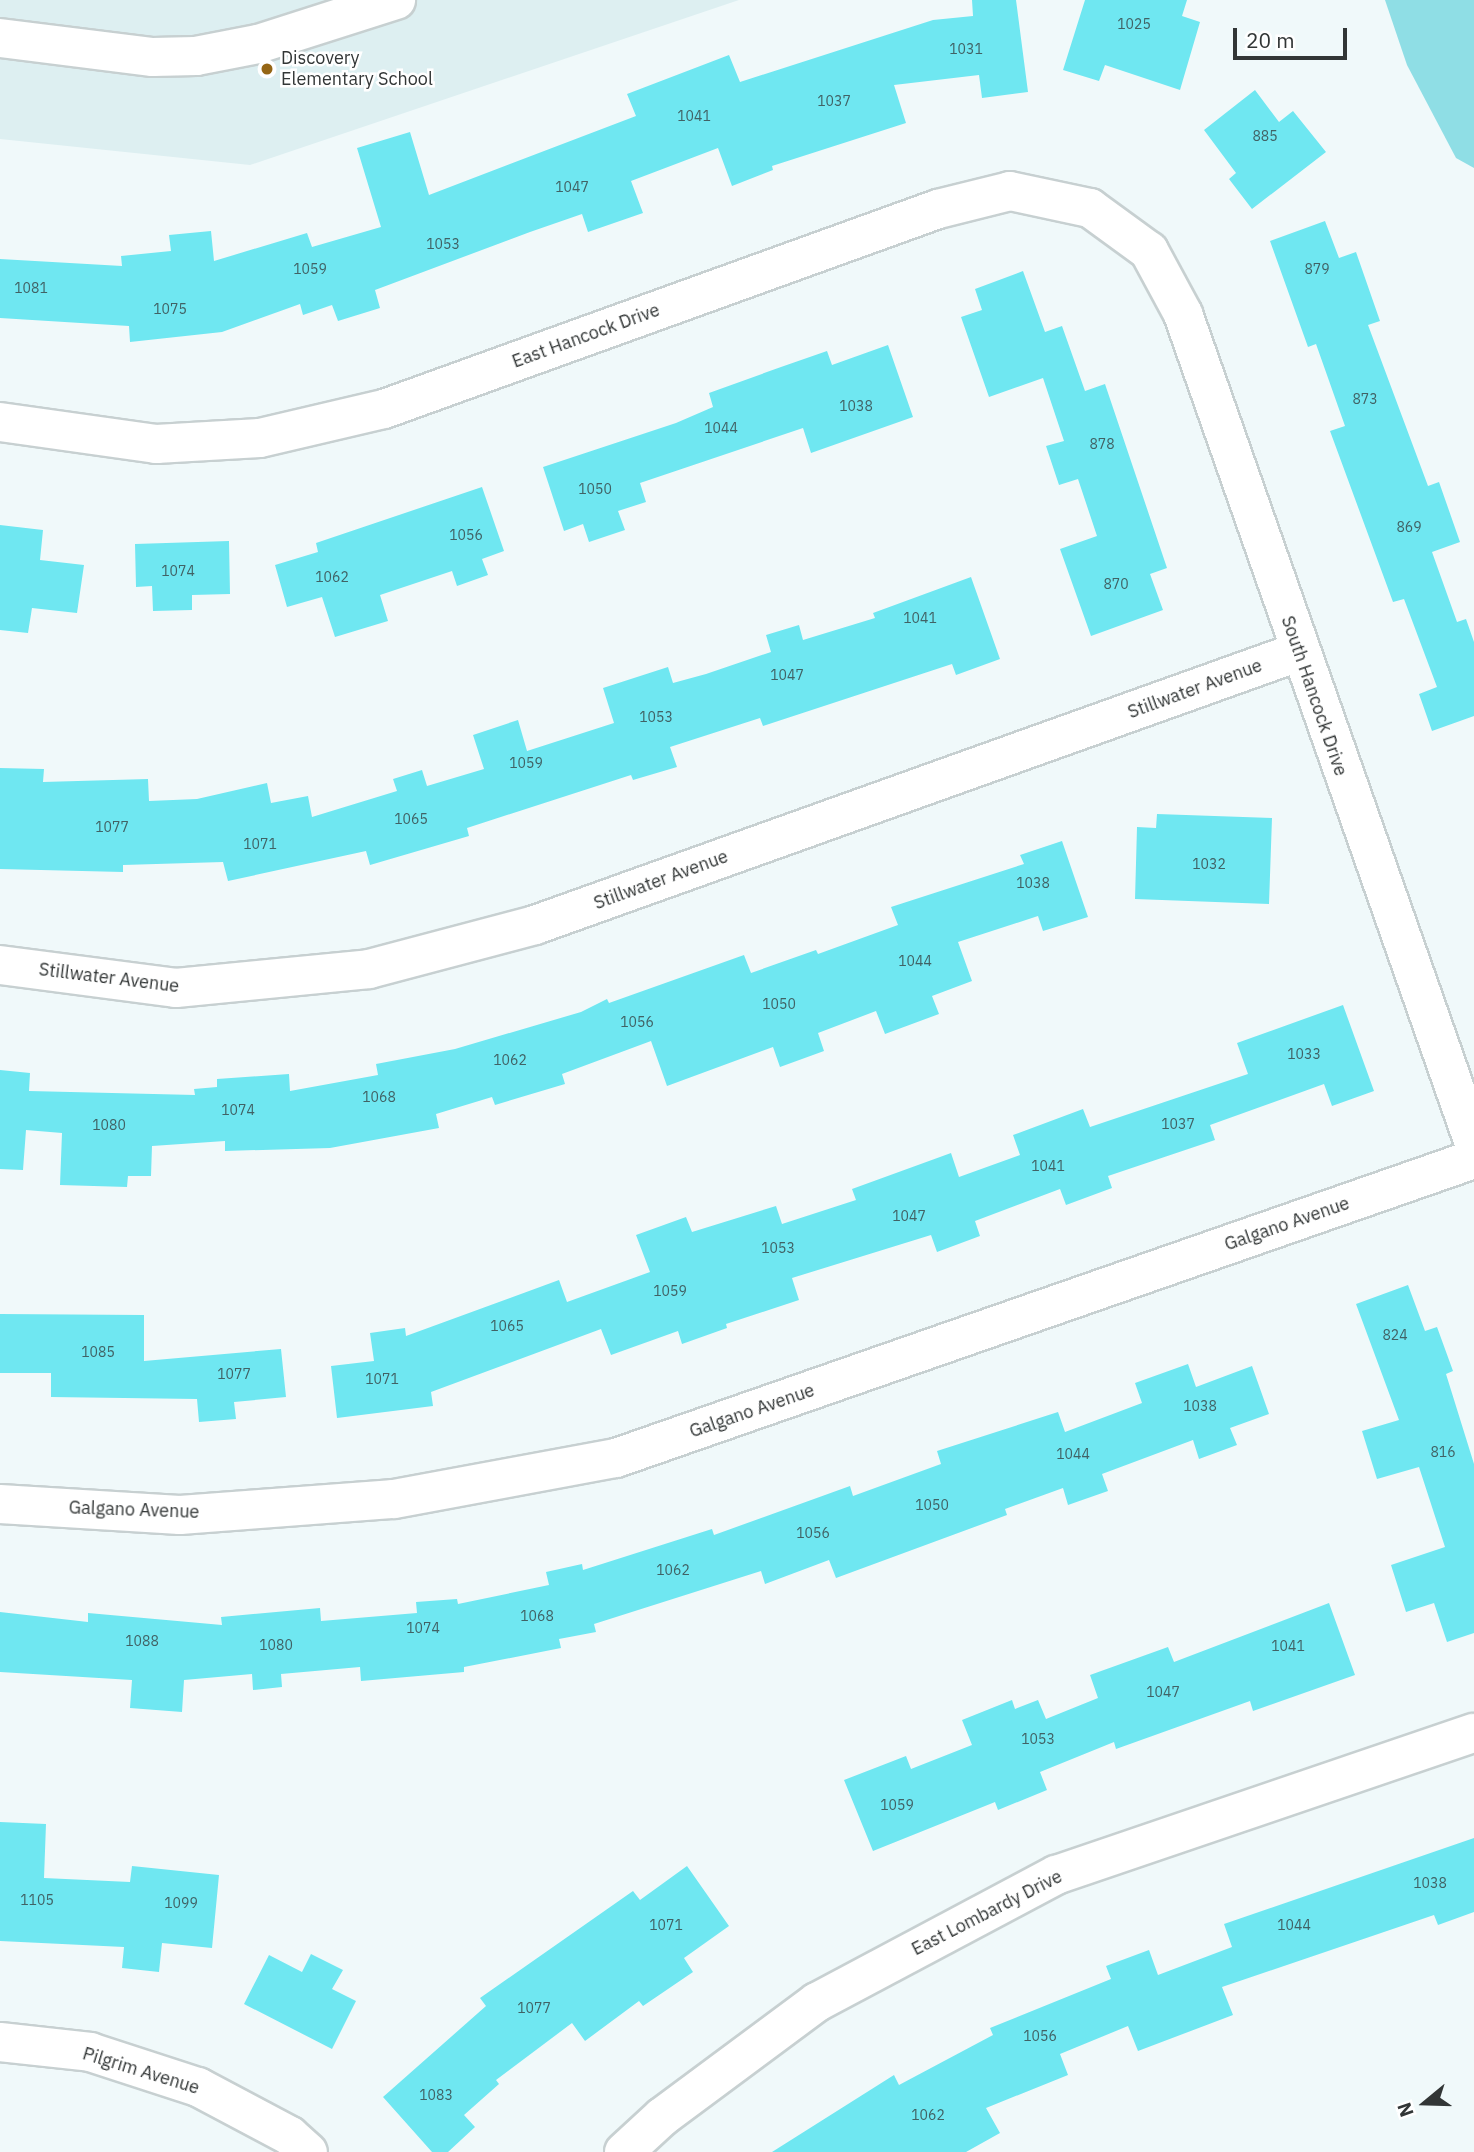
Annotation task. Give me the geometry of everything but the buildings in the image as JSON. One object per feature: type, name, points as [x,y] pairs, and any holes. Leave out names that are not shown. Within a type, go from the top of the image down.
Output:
[{"type":"street","points":[[0,38],[153,57],[196,56],[258,44],[396,0]]},
{"type":"street","name":"East Hancock Drive","points":[[0,422],[156,444],[260,438],[384,409],[938,209],[1010,191],[1090,208],[1149,251]]},
{"type":"street","name":"South Hancock Drive","points":[[1149,251],[1183,314],[1298,652],[1474,1143]]},
{"type":"street","name":"Stillwater Avenue","points":[[0,965],[176,988],[369,969],[535,925],[1298,652]]},
{"type":"street","name":"Galgano Avenue","points":[[0,1504],[180,1515],[394,1499],[616,1458],[1474,1159]]},
{"type":"street","name":"East Lombardy Drive","points":[[624,2152],[662,2117],[817,2002],[1056,1875],[1474,1733]]},
{"type":"street","name":"Pilgrim Avenue","points":[[0,2042],[90,2052],[198,2087],[290,2136],[307,2152]]},
{"type":"shaded area","name":"Discovery Elementary School","points":[[0,0],[739,0],[250,165],[0,139]]},
{"type":"shaded area","points":[[1385,0],[1474,0],[1474,168],[1456,158],[1407,65]]},
{"type":"place","name":"Discovery Elementary School","points":[[267,69]]}]
